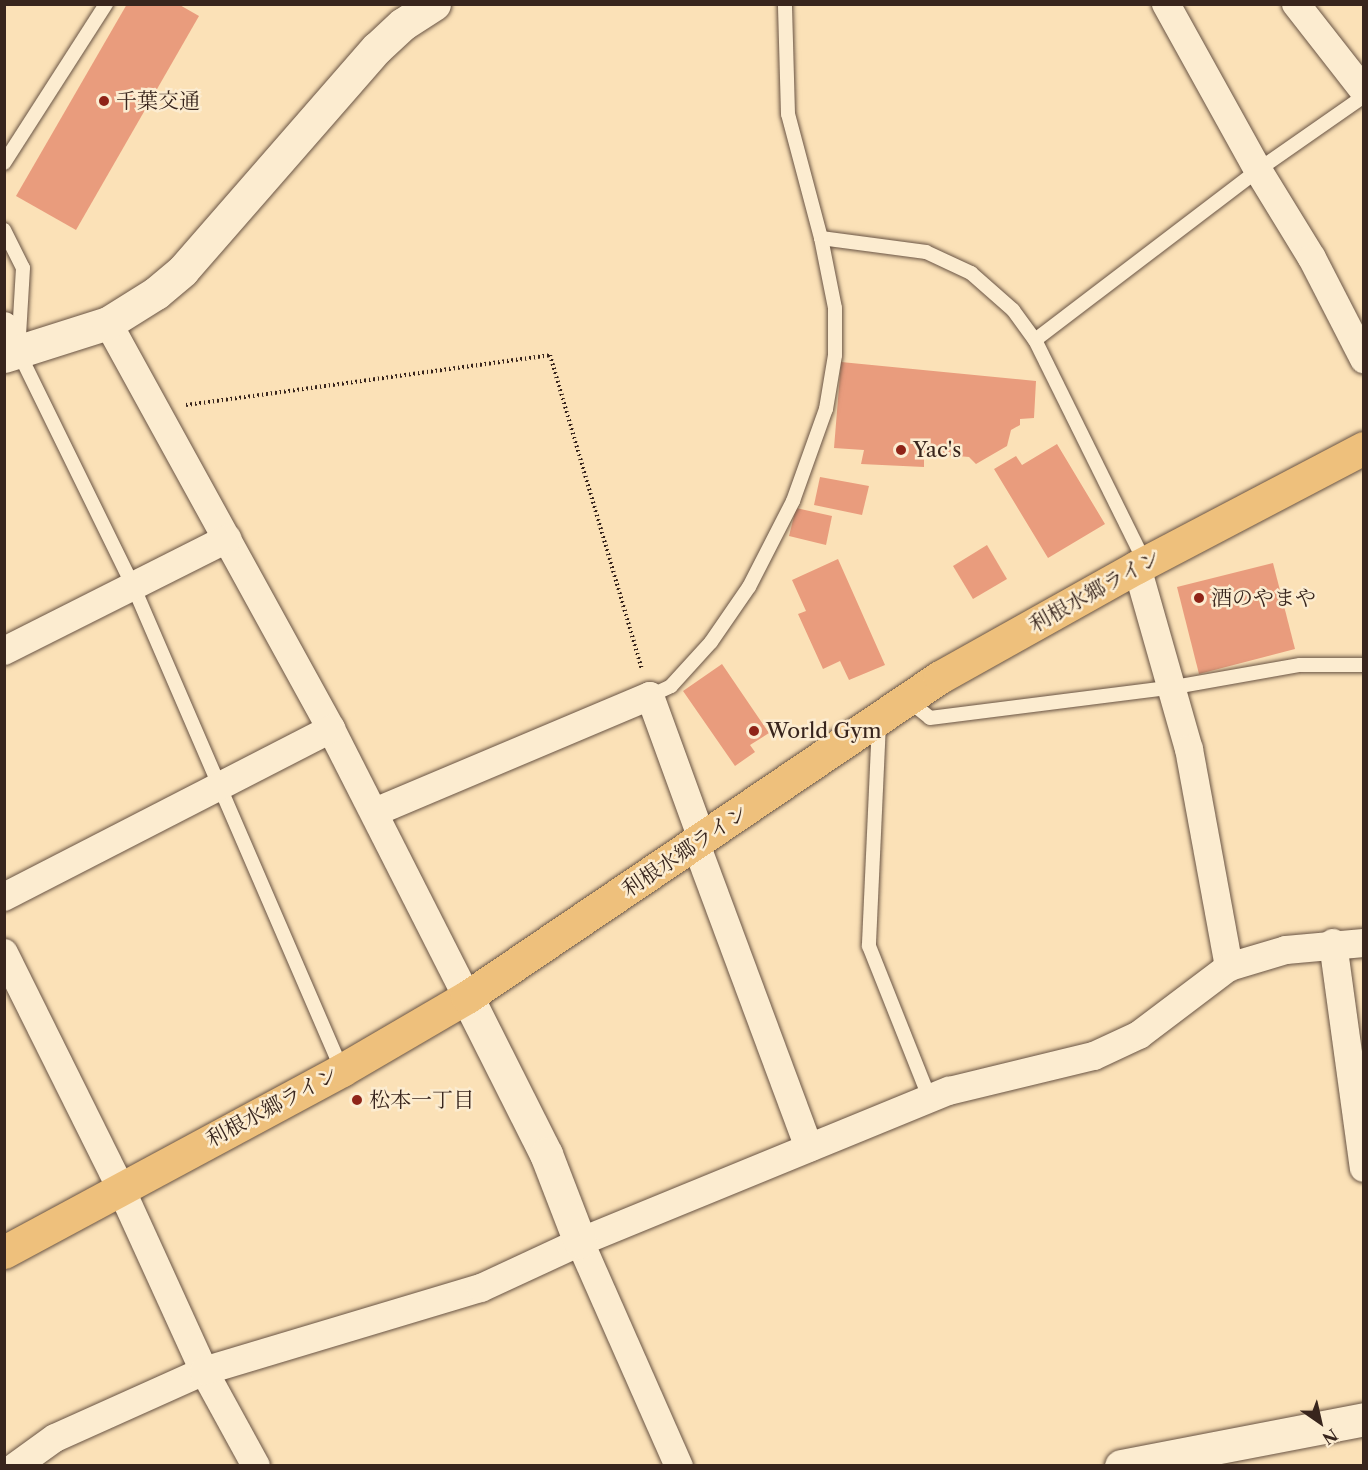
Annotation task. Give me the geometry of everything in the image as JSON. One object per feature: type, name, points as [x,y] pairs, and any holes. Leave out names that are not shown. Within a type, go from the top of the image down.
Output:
[{"type":"highway","name":"利根水郷ライン","points":[[4,1252],[342,1070],[467,998],[907,699],[1141,565],[1364,448]]},
{"type":"street","points":[[9,344],[108,323],[156,293],[183,270],[377,48],[401,14],[434,4]]},
{"type":"street","points":[[1166,4],[1258,170],[1312,258],[1364,359]]},
{"type":"street","points":[[1296,4],[1364,91]]},
{"type":"street","points":[[108,323],[375,812],[546,1154],[580,1242],[679,1466]]},
{"type":"street","points":[[4,651],[134,588],[227,539]]},
{"type":"street","points":[[1141,565],[1169,688],[1189,749],[1229,967]]},
{"type":"street","points":[[375,812],[650,696],[699,842],[809,1148]]},
{"type":"street","points":[[4,897],[220,789],[331,729]]},
{"type":"street","points":[[1333,943],[1364,1168]]},
{"type":"street","points":[[16,1466],[55,1438],[204,1371],[481,1287],[580,1242],[930,1099],[1094,1056],[1139,1035],[1229,967],[1286,950],[1333,943],[1364,943]]},
{"type":"street","points":[[4,953],[122,1189],[204,1371],[256,1466]]},
{"type":"street","points":[[1121,1466],[1364,1419]]},
{"type":"lane","points":[[4,163],[106,4]]},
{"type":"lane","points":[[650,696],[671,686],[711,642],[749,587],[773,546],[813,452],[826,409],[835,355],[835,308],[821,238],[788,114],[785,4]]},
{"type":"lane","points":[[1035,340],[1258,170],[1364,96]]},
{"type":"lane","points":[[4,230],[22,268],[9,344],[134,588],[342,1070]]},
{"type":"lane","points":[[821,238],[926,252],[971,273],[1013,310],[1035,340],[1141,565]]},
{"type":"lane","points":[[907,699],[930,718],[1169,688],[1300,665],[1364,665]]},
{"type":"lane","points":[[879,719],[870,946],[930,1099]]},
{"type":"path","points":[[156,410],[550,355],[650,696]]},
{"type":"building","points":[[127,4],[178,4],[199,16],[76,230],[16,196]]},
{"type":"building","points":[[841,362],[1036,381],[1034,418],[1020,419],[1020,425],[1011,430],[1007,446],[976,464],[969,457],[924,453],[924,467],[861,464],[864,450],[834,448]]},
{"type":"building","points":[[1057,444],[1105,524],[1048,558],[994,469],[1016,456],[1022,465]]},
{"type":"building","points":[[820,477],[869,486],[862,515],[814,505]]},
{"type":"building","points":[[796,508],[832,516],[826,545],[789,536]]},
{"type":"building","points":[[987,545],[1007,579],[973,599],[953,566]]},
{"type":"building","points":[[838,559],[885,665],[849,680],[840,661],[823,669],[798,614],[806,611],[792,580]]},
{"type":"building","points":[[1273,563],[1295,649],[1199,674],[1177,587]]},
{"type":"building","points":[[722,664],[769,733],[750,745],[755,752],[735,766],[683,691]]},
{"type":"place","name":"千葉交通","points":[[104,101]]},
{"type":"place","name":"Yac's","points":[[901,450]]},
{"type":"place","name":"酒のやまや","points":[[1199,598]]},
{"type":"place","name":"World Gym","points":[[754,731]]},
{"type":"place","name":"松本一丁目","points":[[357,1100]]}]
